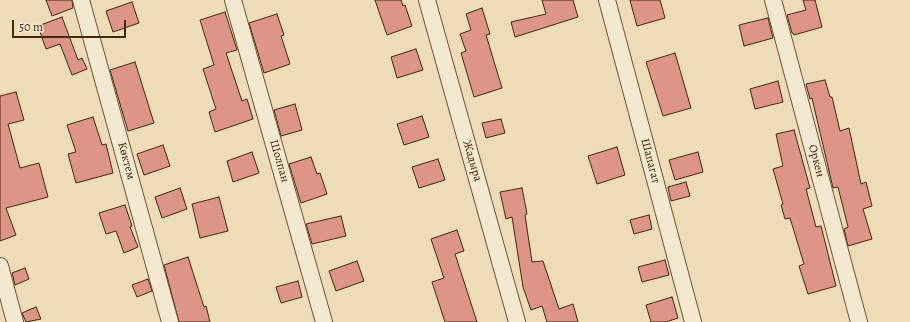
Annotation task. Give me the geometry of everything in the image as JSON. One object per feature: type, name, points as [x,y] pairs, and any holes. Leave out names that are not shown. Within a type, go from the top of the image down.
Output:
[{"type":"street","name":"Көктем","points":[[81,0],[170,322]]},
{"type":"street","name":"Шолпан","points":[[234,0],[324,322]]},
{"type":"street","name":"Жадыра","points":[[427,0],[517,322]]},
{"type":"street","name":"Шапагат","points":[[607,0],[693,322]]},
{"type":"street","name":"Оркен","points":[[773,0],[859,322]]},
{"type":"street","points":[[0,266],[15,322]]},
{"type":"building","points":[[46,0],[72,0],[73,8],[52,16]]},
{"type":"building","points":[[375,0],[401,0],[403,6],[405,5],[412,26],[387,35]]},
{"type":"building","points":[[542,0],[573,0],[578,17],[515,37],[511,22],[546,14]]},
{"type":"building","points":[[630,0],[660,0],[665,18],[637,26]]},
{"type":"building","points":[[803,0],[815,0],[822,27],[794,35],[792,33],[787,15],[806,10]]},
{"type":"building","points":[[132,2],[139,23],[113,32],[106,11]]},
{"type":"building","points":[[482,8],[490,34],[486,35],[502,88],[474,97],[461,53],[466,51],[460,34],[471,30],[466,14]]},
{"type":"building","points":[[225,12],[237,50],[226,53],[242,101],[247,99],[253,119],[215,132],[209,112],[216,109],[203,69],[214,65],[200,20]]},
{"type":"building","points":[[277,14],[284,35],[281,36],[290,64],[264,73],[249,23]]},
{"type":"building","points":[[62,17],[78,60],[82,58],[87,69],[72,75],[60,44],[46,49],[38,26]]},
{"type":"building","points":[[768,18],[773,38],[744,46],[739,25]]},
{"type":"building","points":[[416,49],[423,70],[397,78],[391,57]]},
{"type":"building","points":[[675,53],[691,108],[663,116],[646,62]]},
{"type":"building","points":[[135,62],[154,123],[128,131],[110,70]]},
{"type":"building","points":[[825,80],[830,97],[832,97],[840,131],[849,128],[861,184],[866,182],[872,206],[863,209],[872,239],[848,246],[844,229],[848,227],[838,187],[833,188],[812,98],[810,99],[806,84]]},
{"type":"building","points":[[778,81],[783,102],[755,109],[750,89]]},
{"type":"building","points":[[16,92],[24,120],[8,124],[20,168],[39,163],[48,197],[6,208],[16,235],[0,241],[0,96]]},
{"type":"building","points":[[295,104],[302,130],[281,136],[274,110]]},
{"type":"building","points":[[422,116],[429,137],[404,145],[397,124]]},
{"type":"building","points":[[93,117],[102,145],[106,144],[113,173],[76,183],[68,154],[76,152],[67,125]]},
{"type":"building","points":[[501,119],[505,133],[486,138],[482,123]]},
{"type":"building","points":[[794,130],[810,188],[806,189],[816,227],[821,226],[836,286],[808,294],[799,266],[804,264],[790,218],[785,219],[781,205],[783,204],[773,169],[783,166],[776,134]]},
{"type":"building","points":[[163,145],[170,166],[144,175],[137,154]]},
{"type":"building","points":[[617,147],[625,175],[597,184],[588,156]]},
{"type":"building","points":[[252,152],[259,173],[233,182],[227,161]]},
{"type":"building","points":[[698,152],[703,172],[675,180],[669,160]]},
{"type":"building","points":[[311,157],[317,174],[320,173],[327,194],[301,203],[289,164]]},
{"type":"building","points":[[438,159],[445,180],[419,188],[412,167]]},
{"type":"building","points":[[686,182],[690,196],[671,201],[668,187]]},
{"type":"building","points":[[180,188],[187,209],[162,218],[155,197]]},
{"type":"building","points":[[522,188],[527,214],[525,215],[532,262],[543,261],[559,309],[573,304],[578,322],[547,322],[542,306],[531,310],[523,287],[512,217],[506,219],[500,192]]},
{"type":"building","points":[[219,197],[228,231],[200,238],[192,204]]},
{"type":"building","points":[[125,205],[132,226],[130,227],[138,247],[124,253],[116,231],[106,234],[99,213]]},
{"type":"building","points":[[649,215],[652,229],[634,234],[630,220]]},
{"type":"building","points":[[341,216],[346,236],[312,244],[306,224]]},
{"type":"building","points":[[457,230],[464,251],[455,254],[477,322],[445,322],[432,282],[444,278],[431,239]]},
{"type":"building","points":[[188,257],[204,307],[206,306],[210,322],[179,322],[164,265]]},
{"type":"building","points":[[665,260],[669,275],[642,282],[638,267]]},
{"type":"building","points":[[357,261],[364,281],[336,291],[329,271]]},
{"type":"building","points":[[25,268],[29,279],[15,285],[12,273]]},
{"type":"building","points":[[148,279],[152,291],[137,297],[132,285]]},
{"type":"building","points":[[298,281],[302,297],[281,303],[276,287]]},
{"type":"building","points":[[672,297],[678,318],[666,322],[651,322],[646,305]]},
{"type":"building","points":[[36,307],[41,319],[26,322],[22,313]]}]
